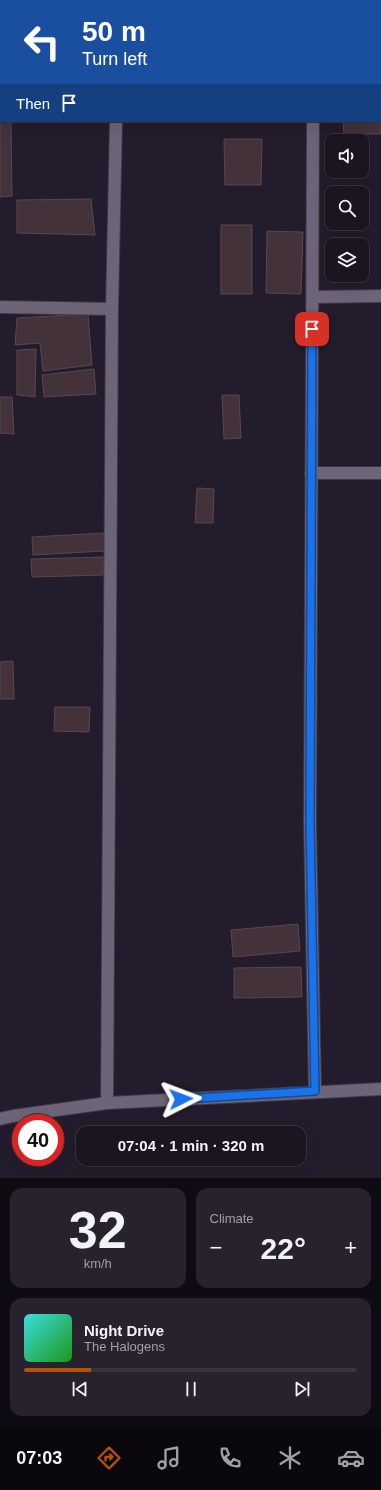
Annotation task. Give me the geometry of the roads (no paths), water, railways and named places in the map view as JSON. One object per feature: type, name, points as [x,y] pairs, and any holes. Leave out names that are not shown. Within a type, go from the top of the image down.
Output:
[{"type":"street","points":[[107,1103],[112,309],[116,122]]},
{"type":"street","points":[[313,122],[310,823],[315,1091]]},
{"type":"street","points":[[313,298],[381,296]]},
{"type":"street","points":[[0,307],[112,309]]},
{"type":"street","points":[[311,473],[381,473]]},
{"type":"street","points":[[0,1119],[107,1103],[315,1091],[381,1089]]}]
